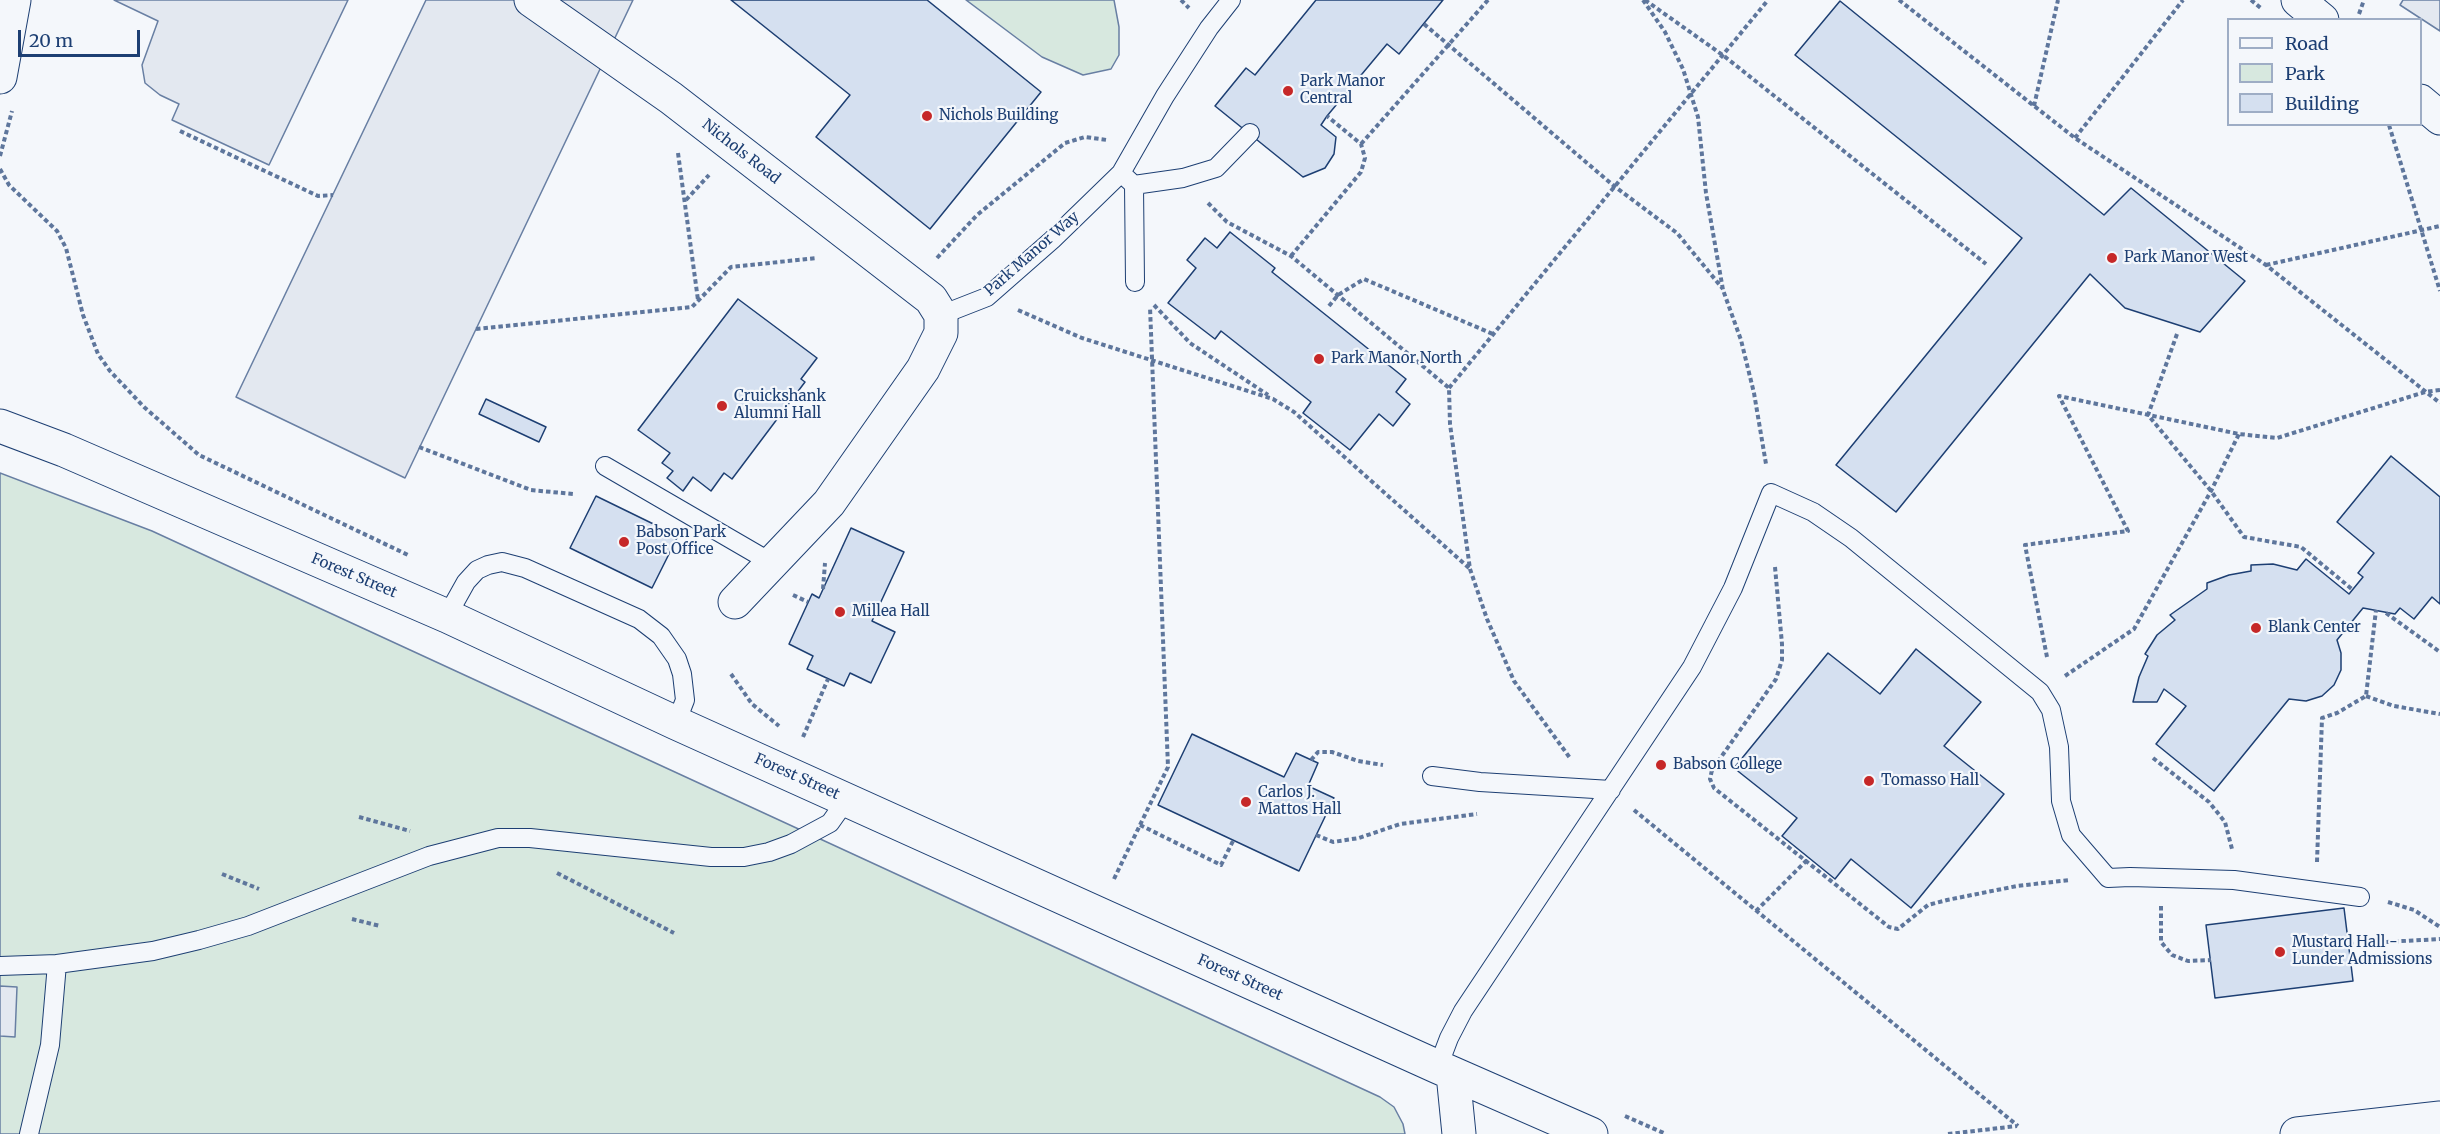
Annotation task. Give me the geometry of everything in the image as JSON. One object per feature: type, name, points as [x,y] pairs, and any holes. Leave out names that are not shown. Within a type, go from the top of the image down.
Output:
[{"type":"street","points":[[0,77],[14,0]]},
{"type":"street","name":"Nichols Road","points":[[531,0],[671,98],[931,299],[941,315]]},
{"type":"street","points":[[2298,0],[2320,18]]},
{"type":"street","points":[[2422,102],[2440,118]]},
{"type":"street","points":[[735,602],[829,502],[923,369],[940,333],[941,315]]},
{"type":"street","name":"Forest Street","points":[[0,426],[64,450],[447,616],[676,723],[1445,1071],[1591,1134]]},
{"type":"street","points":[[1445,1071],[1459,1134]]},
{"type":"street","points":[[2297,1134],[2440,1118]]},
{"type":"lane","name":"Park Manor Way","points":[[941,315],[987,297],[1127,179],[1135,149],[1165,96],[1209,28],[1231,0]]},
{"type":"lane","points":[[1135,282],[1127,179],[1183,178],[1216,168],[1250,134]]},
{"type":"lane","points":[[605,466],[772,563]]},
{"type":"lane","points":[[1445,1071],[1463,1011],[1698,657],[1732,588],[1771,493],[1813,512],[1851,538],[2046,688],[2059,747],[2061,801],[2071,835],[2108,878],[2234,880],[2360,897]]},
{"type":"lane","points":[[447,616],[466,582],[477,570],[502,562],[525,568],[639,619],[661,636],[680,666],[685,687],[685,700],[676,723]]},
{"type":"lane","points":[[1432,776],[1479,782],[1611,790]]},
{"type":"lane","points":[[0,966],[57,964],[153,951],[209,937],[248,926],[429,856],[498,838],[538,838],[711,857],[744,857],[769,852],[791,844],[830,823],[847,800]]},
{"type":"lane","points":[[29,1134],[50,1045],[57,964]]},
{"type":"path","points":[[1361,144],[1488,0]]},
{"type":"path","points":[[1645,0],[1724,56],[1986,264]]},
{"type":"path","points":[[1768,0],[1449,388],[1450,424],[1470,569],[1487,619],[1514,681],[1572,762],[1611,790],[2018,1126],[1948,1134]]},
{"type":"path","points":[[1899,0],[2075,138],[2266,265],[2440,403]]},
{"type":"path","points":[[2034,106],[2058,0]]},
{"type":"path","points":[[2075,138],[2183,0]]},
{"type":"path","points":[[2358,18],[2364,0]]},
{"type":"path","points":[[1424,24],[1614,186],[1677,233],[1723,290]]},
{"type":"path","points":[[671,98],[698,300]]},
{"type":"path","points":[[1291,256],[1361,172],[1365,158],[1361,144],[1328,117]]},
{"type":"path","points":[[2390,126],[2440,291]]},
{"type":"path","points":[[180,131],[318,196],[333,195]]},
{"type":"path","points":[[912,285],[977,215],[1065,143],[1085,137],[1135,149]]},
{"type":"path","points":[[0,169],[9,185],[57,231],[66,248],[83,315],[98,354],[110,371],[144,407],[199,455],[412,557]]},
{"type":"path","points":[[1183,178],[1227,222],[1291,256],[1449,388]]},
{"type":"path","points":[[2266,265],[2440,226]]},
{"type":"path","points":[[476,329],[692,307],[731,267],[869,252]]},
{"type":"path","points":[[1329,306],[1338,295],[1365,279],[1493,334]]},
{"type":"path","points":[[987,297],[1082,338],[1273,399]]},
{"type":"path","points":[[1114,879],[1168,767],[1150,300],[1190,342],[1294,412],[1470,569]]},
{"type":"path","points":[[2148,415],[2177,334]]},
{"type":"path","points":[[2239,434],[2211,490],[2134,629],[2046,688],[2025,545],[2128,531],[2059,396],[2239,434],[2277,438],[2425,392],[2440,390]]},
{"type":"path","points":[[2148,415],[2211,490],[2244,537],[2301,547],[2353,590]]},
{"type":"path","points":[[419,447],[531,490],[573,494]]},
{"type":"path","points":[[2366,696],[2376,610]]},
{"type":"path","points":[[2386,613],[2440,652]]},
{"type":"path","points":[[803,736],[828,679]]},
{"type":"path","points":[[2366,696],[2394,706],[2440,714]]},
{"type":"path","points":[[2316,892],[2322,718],[2337,713],[2366,696]]},
{"type":"path","points":[[1311,760],[1318,753],[1332,752],[1358,761],[1383,765]]},
{"type":"path","points":[[2153,758],[2209,802],[2225,822],[2231,845],[2234,880]]},
{"type":"path","points":[[1316,835],[1333,842],[1359,838],[1400,824],[1483,813]]},
{"type":"path","points":[[1140,825],[1221,865],[1233,841]]},
{"type":"path","points":[[1756,911],[1809,858]]},
{"type":"path","points":[[1918,913],[1928,905],[2017,886],[2108,878]]},
{"type":"path","points":[[2160,879],[2161,942],[2172,955],[2188,961],[2211,960]]},
{"type":"path","points":[[2360,897],[2389,902],[2414,910],[2440,927]]},
{"type":"path","points":[[2349,944],[2440,939]]},
{"type":"green space","points":[[966,0],[1114,0],[1119,27],[1119,55],[1111,69],[1083,75],[1042,57]]},
{"type":"green space","points":[[0,473],[152,531],[1380,1097],[1394,1107],[1403,1124],[1405,1134],[0,1134]]},
{"type":"shaded area","points":[[114,0],[348,0],[269,165],[172,120],[179,104],[160,95],[145,83],[142,65],[158,21]]},
{"type":"shaded area","points":[[426,0],[633,0],[405,478],[236,397]]},
{"type":"shaded area","points":[[2403,0],[2440,0],[2440,31],[2422,18],[2400,5]]},
{"type":"shaded area","points":[[0,986],[17,987],[15,1037],[0,1036]]},
{"type":"building","name":"Nichols Building","points":[[731,0],[927,0],[1041,92],[930,229],[816,137],[850,95]]},
{"type":"building","name":"Park Manor Central","points":[[1316,0],[1443,0],[1399,54],[1387,44],[1327,116],[1321,125],[1336,137],[1334,154],[1325,168],[1303,177],[1215,106],[1246,68],[1255,75]]},
{"type":"building","name":"Park Manor West","points":[[1840,1],[2104,215],[2131,188],[2245,281],[2200,332],[2125,308],[2090,274],[1896,512],[1836,465],[2022,238],[1795,55]]},
{"type":"building","name":"Park Manor North","points":[[1230,232],[1275,268],[1272,272],[1406,379],[1396,392],[1410,404],[1393,426],[1379,414],[1350,450],[1303,413],[1311,402],[1221,331],[1215,339],[1168,303],[1196,268],[1187,260],[1205,238],[1217,248]]},
{"type":"building","name":"Cruickshank Alumni Hall","points":[[738,299],[817,358],[801,379],[805,382],[732,479],[724,473],[711,491],[693,477],[683,491],[667,478],[673,471],[662,463],[670,453],[638,430]]},
{"type":"building","points":[[486,399],[546,427],[539,442],[479,414]]},
{"type":"building","name":"Blank Center","points":[[2391,456],[2440,497],[2440,604],[2432,597],[2414,619],[2400,608],[2395,614],[2363,608],[2337,640],[2341,653],[2341,670],[2334,685],[2322,696],[2306,701],[2289,699],[2214,791],[2156,744],[2186,706],[2164,689],[2157,702],[2133,702],[2139,677],[2148,656],[2145,654],[2157,635],[2175,620],[2170,615],[2207,589],[2207,583],[2229,575],[2251,571],[2251,565],[2273,564],[2297,570],[2306,559],[2349,594],[2363,577],[2358,573],[2374,553],[2337,522]]},
{"type":"building","name":"Babson Park Post Office","points":[[596,496],[678,536],[652,588],[570,548]]},
{"type":"building","name":"Millea Hall","points":[[851,528],[904,552],[872,621],[895,632],[871,683],[850,673],[844,686],[807,669],[813,656],[789,644],[812,594],[819,598]]},
{"type":"building","name":"Tomasso Hall","points":[[1916,649],[1981,702],[1944,746],[2004,794],[1911,908],[1851,859],[1835,879],[1782,836],[1797,818],[1734,768],[1828,653],[1880,694]]},
{"type":"building","name":"Carlos J. Mattos Hall","points":[[1192,734],[1284,777],[1296,753],[1318,763],[1308,786],[1334,798],[1299,871],[1158,805]]},
{"type":"building","name":"Mustard Hall - Lunder Admissions","points":[[2344,908],[2353,981],[2215,998],[2206,925]]},
{"type":"place","name":"Park Manor Central","points":[[1288,91]]},
{"type":"place","name":"Nichols Building","points":[[927,116]]},
{"type":"place","name":"Park Manor West","points":[[2112,258]]},
{"type":"place","name":"Park Manor North","points":[[1319,359]]},
{"type":"place","name":"Cruickshank Alumni Hall","points":[[722,406]]},
{"type":"place","name":"Babson Park Post Office","points":[[624,542]]},
{"type":"place","name":"Millea Hall","points":[[840,612]]},
{"type":"place","name":"Blank Center","points":[[2256,628]]},
{"type":"place","name":"Babson College","points":[[1661,765]]},
{"type":"place","name":"Tomasso Hall","points":[[1869,781]]},
{"type":"place","name":"Carlos J. Mattos Hall","points":[[1246,802]]},
{"type":"place","name":"Mustard Hall - Lunder Admissions","points":[[2280,952]]}]
